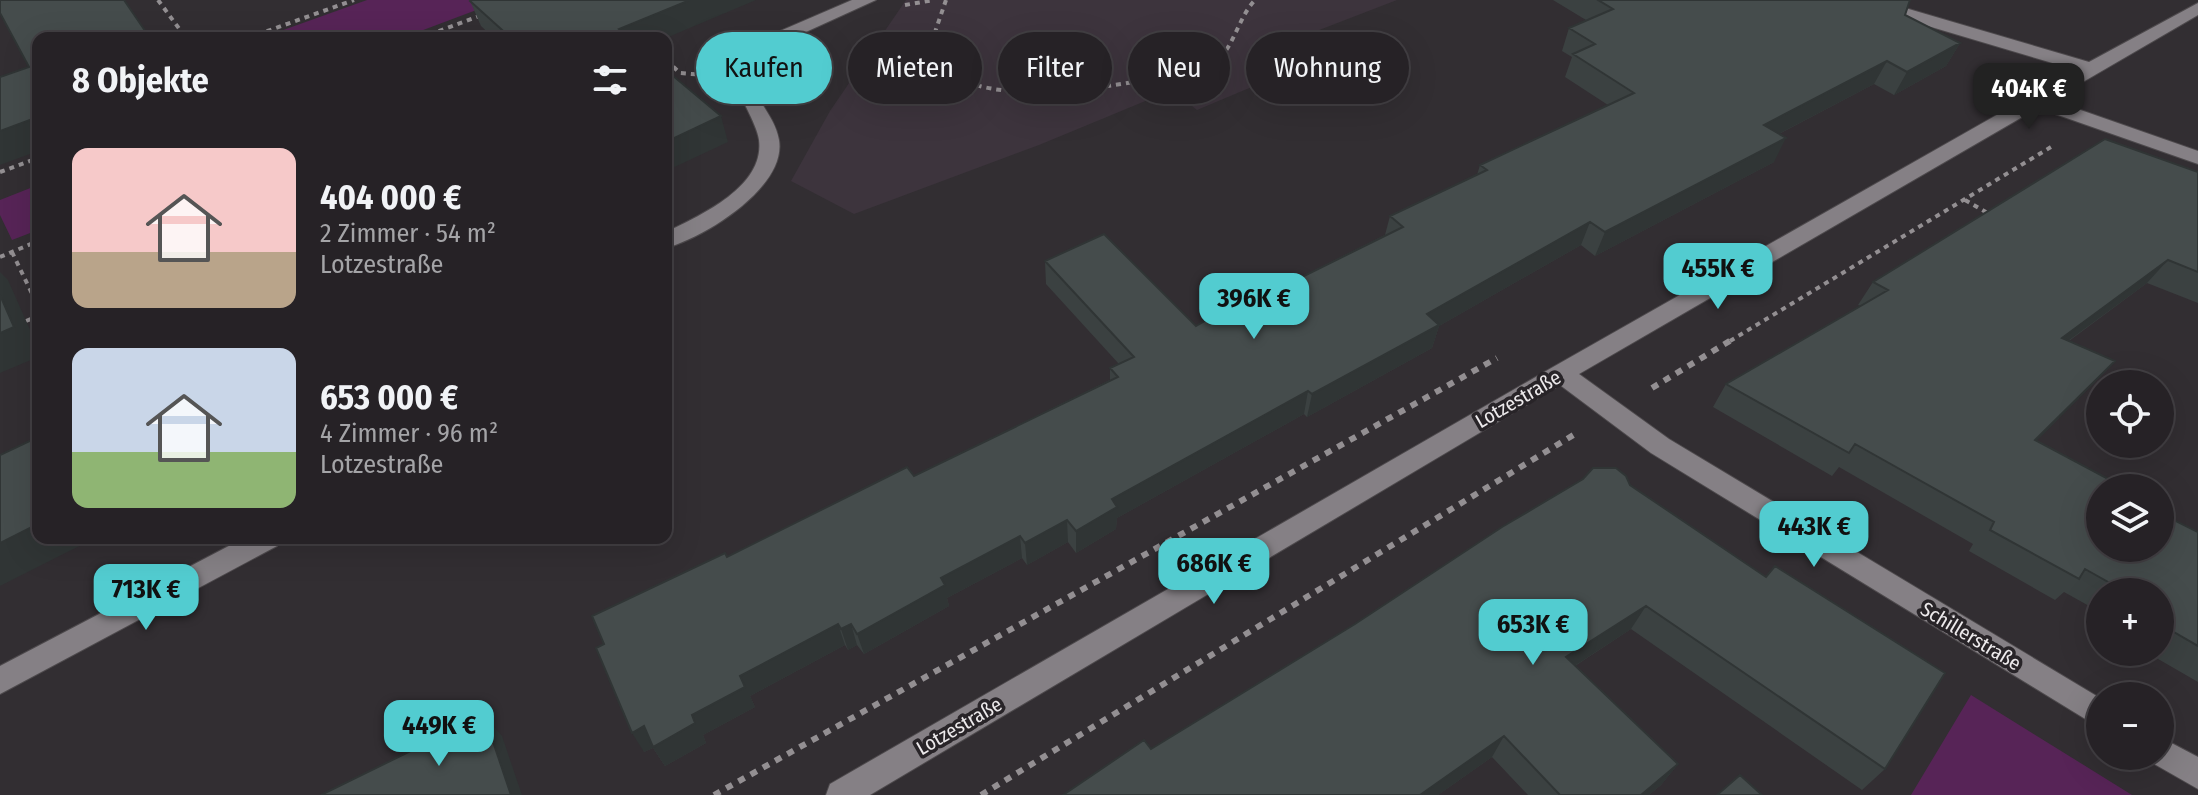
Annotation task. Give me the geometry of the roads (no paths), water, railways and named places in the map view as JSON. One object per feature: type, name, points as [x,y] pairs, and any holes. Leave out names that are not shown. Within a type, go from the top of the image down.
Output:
[{"type":"street","points":[[672,238],[714,217],[745,195],[766,162],[769,140],[740,77],[744,62],[756,48],[867,0]]},
{"type":"street","points":[[1860,0],[2092,69]]},
{"type":"street","name":"Lotzestraße","points":[[841,795],[1561,373],[2198,8]]},
{"type":"street","points":[[2038,101],[2198,158]]},
{"type":"street","name":"Schillerstraße","points":[[1561,373],[1660,446],[2086,705]]},
{"type":"street","points":[[0,681],[257,544]]},
{"type":"street","points":[[2174,759],[2198,774]]}]
